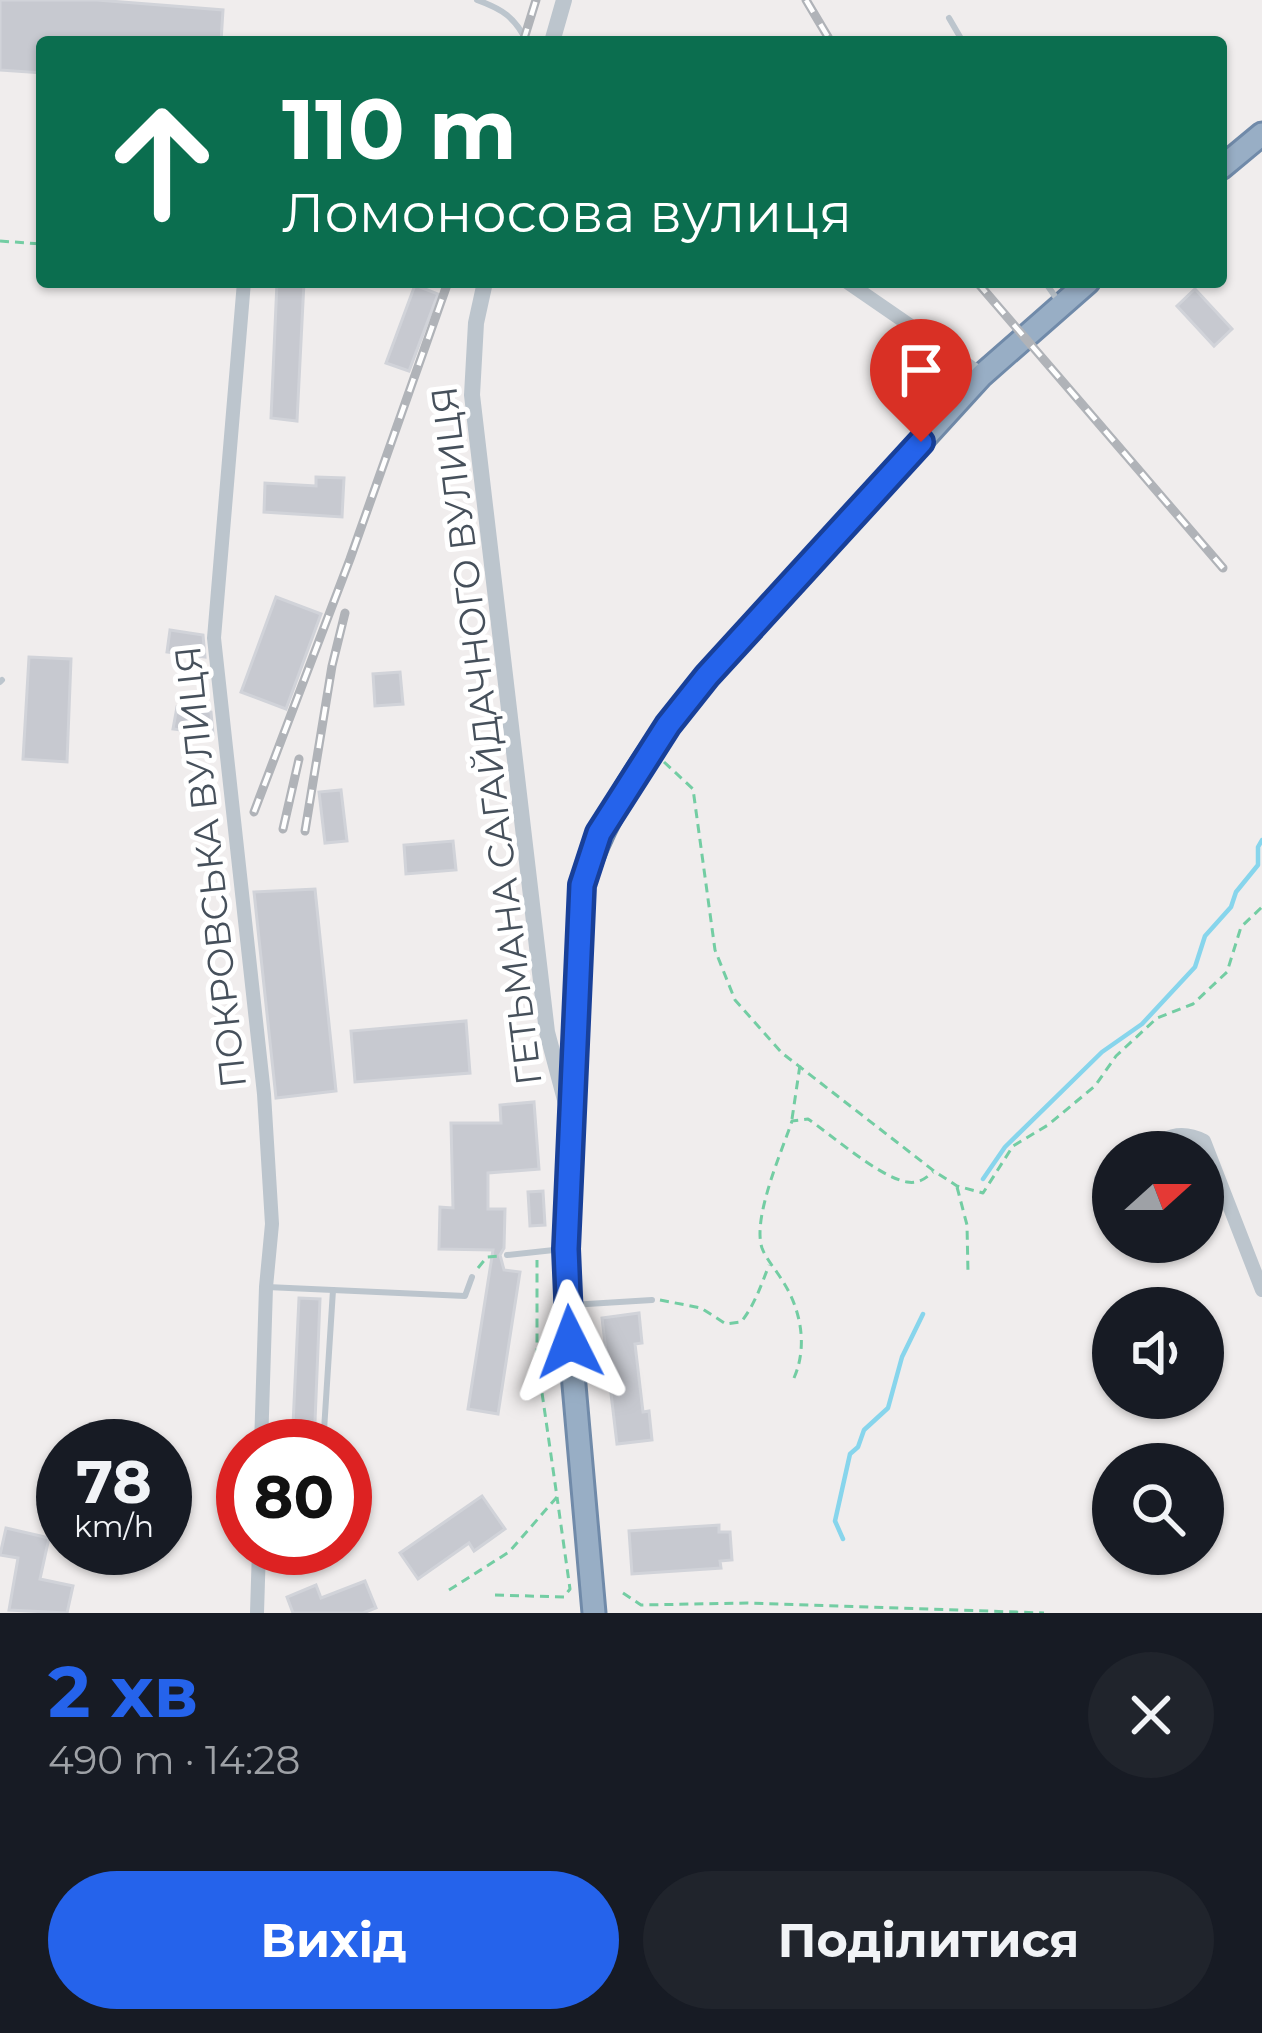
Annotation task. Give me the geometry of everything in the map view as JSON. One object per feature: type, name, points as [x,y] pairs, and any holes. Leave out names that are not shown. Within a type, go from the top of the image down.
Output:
[{"type":"highway","points":[[1227,163],[1262,134]]},
{"type":"highway","points":[[571,1122],[582,885],[599,833],[651,750],[707,676],[982,375],[1081,288]]},
{"type":"highway","name":"ГЕТЬМАНА САГАЙДАЧНОГО ВУЛИЦЯ","points":[[571,1122],[567,1305],[594,1613]]},
{"type":"street","points":[[554,36],[564,0]]},
{"type":"street","name":"ПОКРОВСЬКА ВУЛИЦЯ","points":[[243,288],[214,638],[264,1094],[272,1224],[262,1419]]},
{"type":"street","name":"ГЕТЬМАНА САГАЙДАЧНОГО ВУЛИЦЯ","points":[[484,288],[476,322],[472,395],[547,1032],[571,1122]]},
{"type":"street","points":[[856,288],[982,375]]},
{"type":"street","points":[[1224,1192],[1262,1290]]},
{"type":"street","points":[[257,1613],[258,1575]]},
{"type":"lane","points":[[477,0],[504,10],[523,36]]},
{"type":"lane","points":[[949,18],[960,36]]},
{"type":"lane","points":[[1049,288],[1061,305]]},
{"type":"lane","points":[[507,1255],[566,1249]]},
{"type":"lane","points":[[266,1287],[465,1296],[472,1277]]},
{"type":"lane","points":[[325,1419],[333,1290]]},
{"type":"lane","points":[[567,1305],[652,1300]]},
{"type":"path","points":[[0,241],[36,244]]},
{"type":"path","points":[[651,750],[692,789],[716,950],[735,1000],[782,1053],[934,1171],[957,1186],[983,1193],[1013,1146],[1048,1125],[1095,1085],[1116,1056],[1157,1018],[1193,1004],[1227,972],[1241,927],[1262,907]]},
{"type":"path","points":[[794,1378],[801,1361],[799,1319],[786,1285],[760,1245],[766,1198],[792,1121],[800,1065]]},
{"type":"path","points":[[792,1121],[808,1119],[909,1183],[923,1181],[934,1171]]},
{"type":"path","points":[[957,1186],[967,1225],[968,1273]]},
{"type":"path","points":[[495,1595],[564,1597],[570,1589],[537,1358],[537,1250]]},
{"type":"path","points":[[472,1277],[488,1257]]},
{"type":"path","points":[[652,1300],[701,1308],[726,1324],[741,1322],[753,1307],[770,1262]]},
{"type":"path","points":[[449,1590],[509,1552],[557,1497]]},
{"type":"path","points":[[623,1592],[641,1605],[747,1603],[1043,1613]]},
{"type":"building","points":[[0,0],[97,0],[223,10],[221,36],[36,36],[36,73],[0,70]]},
{"type":"building","points":[[277,288],[304,288],[297,421],[271,418]]},
{"type":"building","points":[[414,288],[438,294],[409,371],[386,363]]},
{"type":"building","points":[[1195,289],[1232,329],[1214,346],[1177,306]]},
{"type":"building","points":[[316,477],[344,478],[342,517],[264,512],[265,483],[316,486]]},
{"type":"building","points":[[276,597],[321,614],[286,709],[241,692]]},
{"type":"building","points":[[170,630],[203,635],[205,657],[167,652]]},
{"type":"building","points":[[29,657],[71,659],[67,762],[23,759]]},
{"type":"building","points":[[400,672],[403,704],[375,706],[373,674]]},
{"type":"building","points":[[177,707],[211,712],[213,734],[173,729]]},
{"type":"building","points":[[341,790],[347,841],[325,843],[319,792]]},
{"type":"building","points":[[453,841],[456,870],[406,874],[404,845]]},
{"type":"building","points":[[315,889],[336,1091],[276,1098],[254,892]]},
{"type":"building","points":[[466,1021],[470,1073],[355,1082],[351,1031]]},
{"type":"building","points":[[534,1102],[539,1169],[488,1173],[488,1209],[505,1209],[500,1255],[504,1270],[520,1272],[498,1414],[468,1409],[493,1250],[439,1249],[440,1207],[453,1208],[451,1123],[501,1123],[500,1105]]},
{"type":"building","points":[[543,1191],[545,1225],[530,1226],[528,1192]]},
{"type":"building","points":[[299,1298],[320,1299],[315,1419],[293,1419]]},
{"type":"building","points":[[639,1313],[642,1343],[635,1344],[643,1412],[649,1411],[652,1440],[617,1444],[602,1318]]},
{"type":"building","points":[[482,1496],[505,1529],[474,1551],[469,1543],[418,1579],[400,1553]]},
{"type":"building","points":[[719,1525],[719,1532],[730,1532],[732,1560],[720,1561],[721,1568],[632,1574],[629,1531]]},
{"type":"building","points":[[6,1528],[36,1535],[36,1575],[73,1586],[67,1613],[9,1610],[18,1558],[0,1555]]},
{"type":"building","points":[[365,1581],[376,1608],[363,1613],[293,1613],[287,1597],[316,1585],[321,1598]]},
{"type":"waterway","points":[[983,1179],[1005,1147],[1102,1052],[1142,1024],[1195,967],[1205,936],[1258,865],[1262,840]]},
{"type":"waterway","points":[[843,1539],[835,1521],[850,1454],[864,1430],[888,1408],[902,1357],[923,1314]]},
{"type":"railway","points":[[525,36],[536,0]]},
{"type":"railway","points":[[806,0],[827,36]]},
{"type":"railway","points":[[254,812],[446,288]]},
{"type":"railway","points":[[982,288],[1223,568]]},
{"type":"railway","points":[[305,831],[345,613]]},
{"type":"railway","points":[[283,829],[299,759]]},
{"type":"route","points":[[570,1342],[566,1249],[582,885],[599,833],[668,725],[707,676],[921,442]]}]
